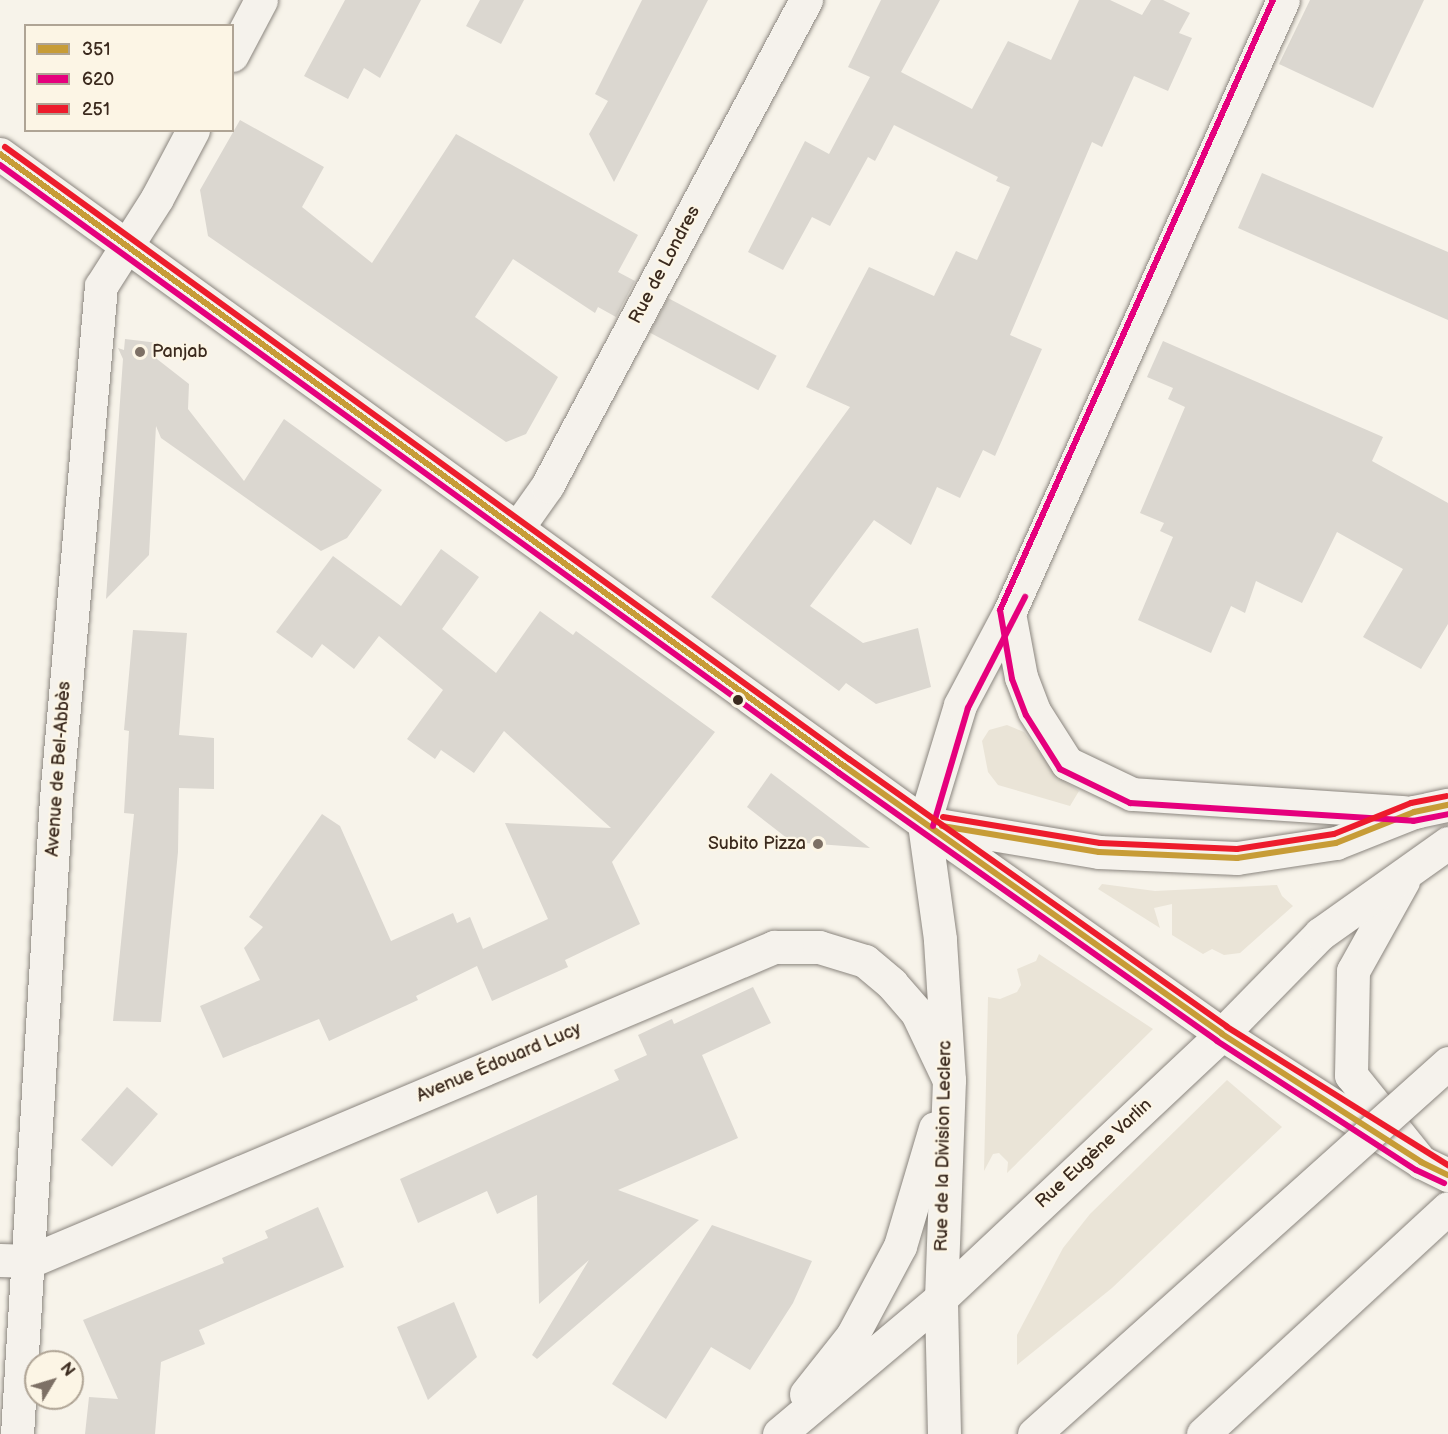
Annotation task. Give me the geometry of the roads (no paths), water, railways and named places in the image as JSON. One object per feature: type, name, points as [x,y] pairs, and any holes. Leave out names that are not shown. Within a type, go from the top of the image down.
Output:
[{"type":"main road","points":[[234,51],[261,0]]},
{"type":"main road","name":"Rue de Londres","points":[[518,527],[547,486],[806,0]]},
{"type":"main road","points":[[924,823],[960,705],[1009,613],[1283,0]]},
{"type":"main road","name":"Avenue de Bel-Abbès","points":[[17,1434],[15,1260],[101,286],[126,242],[158,198],[192,132]]},
{"type":"main road","points":[[0,154],[126,242],[924,823],[1222,1034],[1435,1168]]},
{"type":"main road","points":[[1009,613],[1021,677],[1034,711],[1068,763],[1132,794],[1414,812]]},
{"type":"main road","points":[[924,823],[1099,852],[1237,858],[1336,843],[1414,812],[1448,805]]},
{"type":"main road","name":"Rue de la Division Leclerc","points":[[924,823],[940,939],[949,1080],[941,1298],[944,1434]]},
{"type":"main road","name":"Rue Eugène Varlin","points":[[779,1434],[941,1298],[1222,1034],[1320,934],[1448,843]]},
{"type":"main road","points":[[1406,874],[1353,971],[1351,1075],[1435,1168]]},
{"type":"main road","name":"Avenue Édouard Lucy","points":[[15,1260],[774,947],[819,947],[865,961],[892,984],[917,1013],[949,1080]]},
{"type":"main road","points":[[1034,1434],[1448,1063]]},
{"type":"main road","points":[[774,1434],[852,1336],[900,1246],[949,1080]]},
{"type":"main road","points":[[1203,1434],[1448,1208]]},
{"type":"place","name":"Panjab","points":[[140,352]]},
{"type":"place","name":"Subito Pizza","points":[[818,844]]}]
